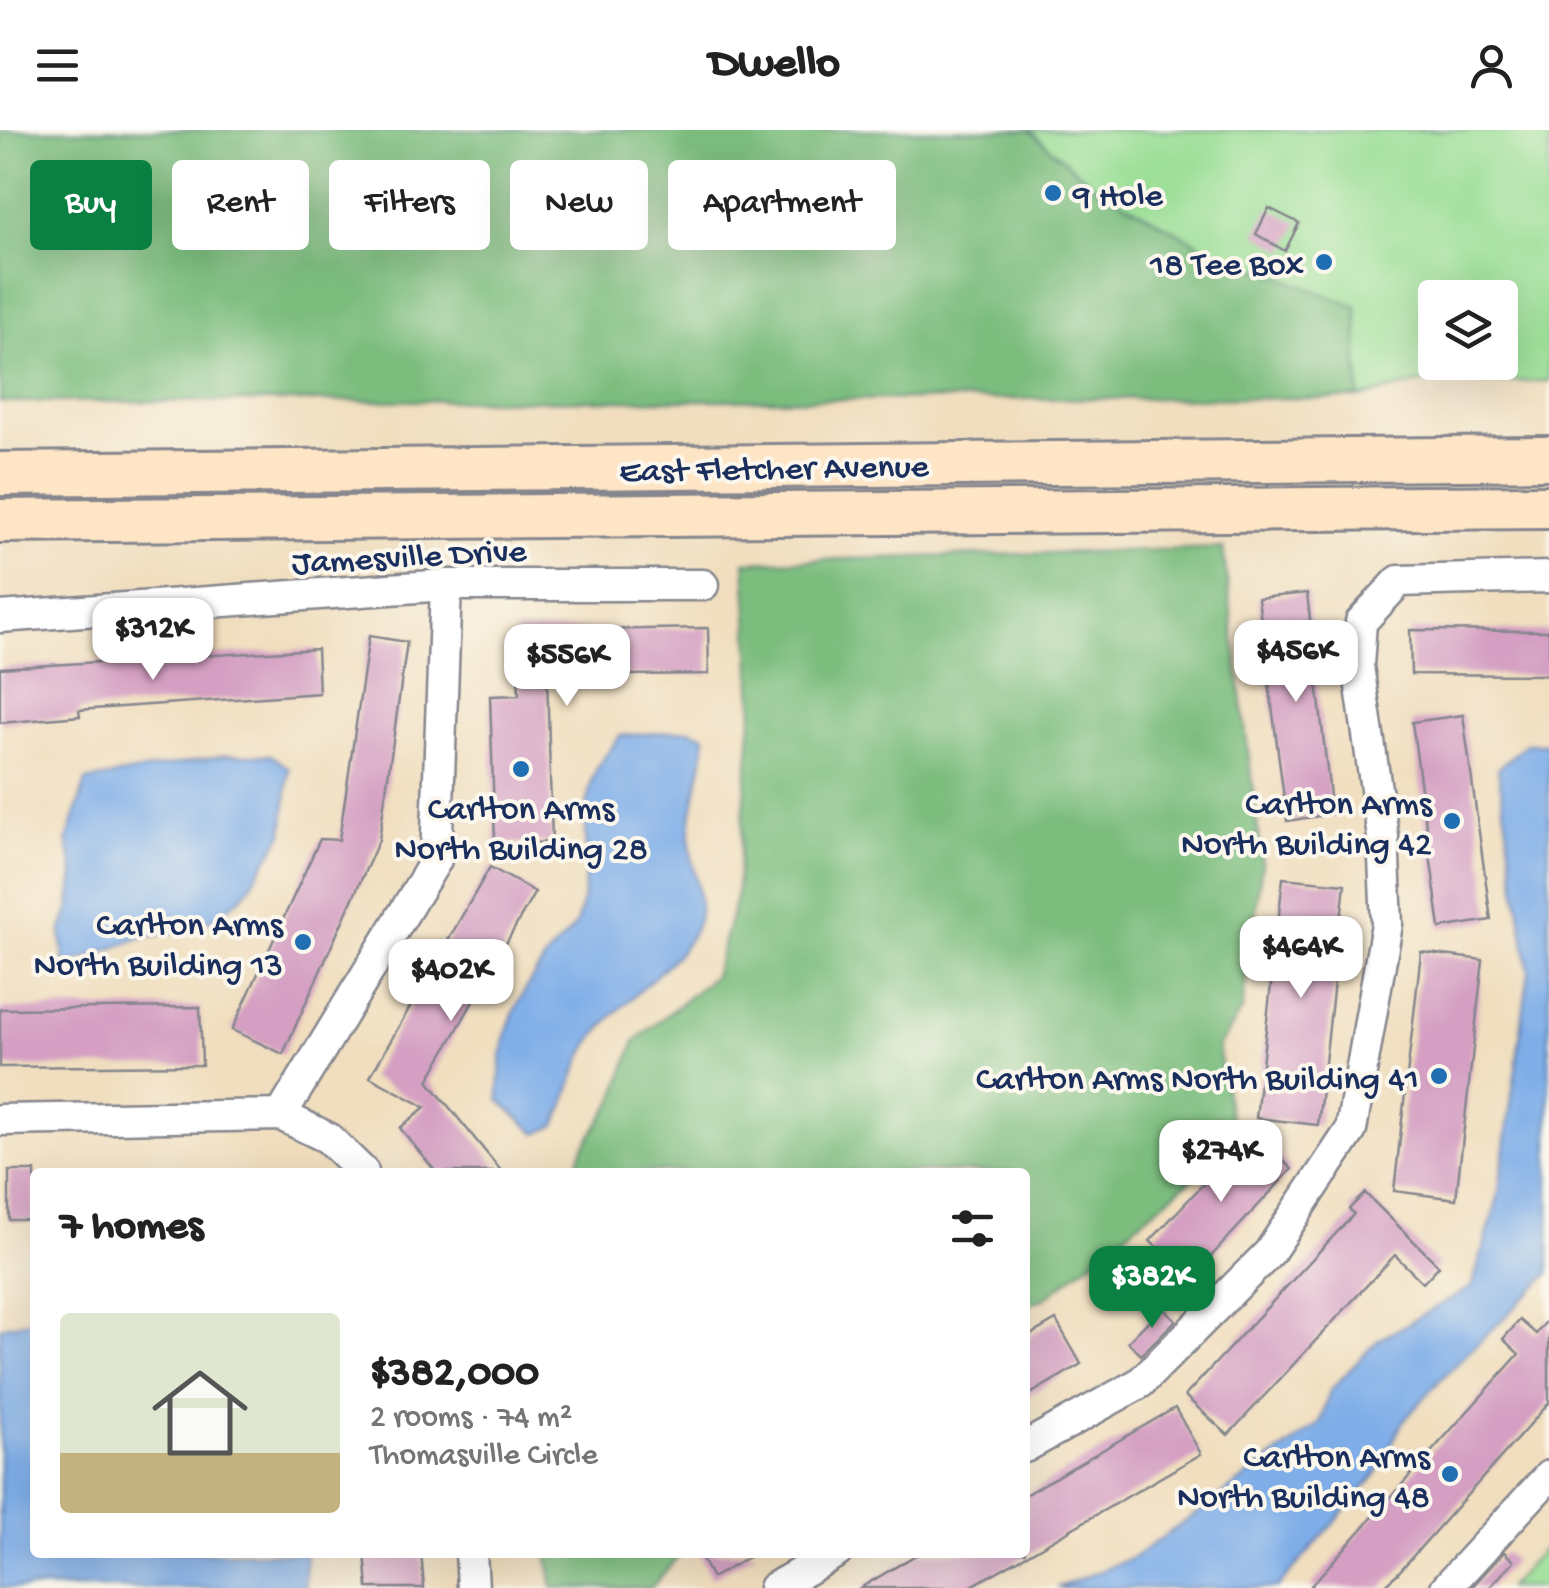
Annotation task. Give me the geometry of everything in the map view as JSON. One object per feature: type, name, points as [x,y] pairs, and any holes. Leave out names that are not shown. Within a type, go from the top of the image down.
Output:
[{"type":"main road","name":"East Fletcher Avenue","points":[[0,474],[1549,458]]},
{"type":"main road","name":"East Fletcher Avenue","points":[[0,521],[1549,506]]},
{"type":"street","points":[[1030,1444],[1140,1383],[1269,1253],[1351,1130],[1386,924],[1383,837],[1358,666],[1361,622],[1399,581],[1549,577]]},
{"type":"street","points":[[281,1116],[436,860],[446,585]]},
{"type":"street","name":"Jamesville Drive","points":[[0,617],[446,585],[703,585]]},
{"type":"street","points":[[0,1120],[281,1116],[328,1138],[359,1168]]},
{"type":"street","points":[[1446,1588],[1549,1476]]},
{"type":"street","points":[[472,1558],[473,1588]]},
{"type":"street","points":[[774,1588],[826,1558]]},
{"type":"green space","points":[[0,130],[1029,130],[1093,185],[1206,248],[1357,307],[1359,398],[0,402]]},
{"type":"green space","points":[[1029,130],[1549,130],[1549,381],[1424,382],[1359,398],[1356,307],[1206,248],[1093,185]]},
{"type":"green space","points":[[1223,548],[1262,863],[1242,1010],[1218,1047],[1235,1144],[1046,1298],[1030,1304],[1030,1168],[576,1168],[583,1148],[614,1100],[635,1041],[714,976],[736,898],[753,706],[745,562]]},
{"type":"green space","points":[[1549,1543],[1549,1588],[1508,1588]]},
{"type":"green space","points":[[548,1558],[677,1558],[651,1588],[553,1588]]},
{"type":"water","points":[[690,730],[705,736],[690,829],[699,905],[696,926],[677,955],[599,1031],[583,1055],[556,1125],[537,1134],[499,1100],[501,1059],[509,1024],[524,991],[577,921],[594,775],[620,736]]},
{"type":"water","points":[[1526,744],[1549,744],[1549,1274],[1441,1379],[1402,1423],[1377,1473],[1277,1588],[1057,1588],[1133,1558],[1196,1514],[1320,1423],[1330,1391],[1377,1341],[1472,1287],[1498,1198],[1529,971],[1498,769]]},
{"type":"water","points":[[226,755],[271,755],[289,768],[283,834],[245,894],[217,917],[188,929],[140,938],[65,966],[61,932],[70,907],[74,872],[67,841],[86,781]]},
{"type":"water","points":[[30,1321],[30,1558],[306,1558],[305,1588],[0,1588],[0,1327]]},
{"type":"building","points":[[1269,208],[1299,223],[1285,251],[1256,234]]},
{"type":"building","points":[[1307,593],[1332,814],[1287,821],[1258,598]]},
{"type":"building","points":[[708,628],[709,674],[547,676],[552,842],[495,844],[490,696],[519,695],[516,631]]},
{"type":"building","points":[[1410,630],[1549,631],[1549,675],[1411,674]]},
{"type":"building","points":[[369,636],[407,642],[379,840],[283,1054],[232,1030],[320,839],[339,840]]},
{"type":"building","points":[[317,649],[319,693],[79,710],[80,716],[0,723],[0,668]]},
{"type":"building","name":"Carlton Arms North Building 42","points":[[1463,715],[1491,920],[1440,928],[1412,722]]},
{"type":"building","points":[[490,867],[535,892],[428,1081],[499,1168],[433,1168],[400,1128],[425,1107],[370,1077]]},
{"type":"building","points":[[1283,878],[1345,884],[1318,1125],[1256,1118]]},
{"type":"building","name":"Carlton Arms North Building 41","points":[[1421,952],[1483,960],[1456,1199],[1394,1191]]},
{"type":"building","points":[[200,1007],[202,1065],[0,1067],[0,1009]]},
{"type":"building","points":[[1252,1132],[1292,1169],[1190,1279],[1150,1241]]},
{"type":"building","points":[[9,1171],[30,1171],[30,1220],[9,1220]]},
{"type":"building","points":[[1365,1193],[1439,1266],[1423,1283],[1395,1255],[1228,1435],[1185,1396],[1354,1214],[1349,1209]]},
{"type":"building","points":[[1162,1307],[1176,1320],[1141,1355],[1128,1342]]},
{"type":"building","name":"Carlton Arms North Building 48","points":[[1549,1318],[1549,1403],[1397,1574],[1381,1588],[1309,1588],[1519,1354],[1503,1339],[1520,1320],[1536,1334]]},
{"type":"building","points":[[1056,1320],[1081,1364],[1030,1394],[1030,1335]]},
{"type":"building","points":[[1175,1408],[1201,1454],[1030,1553],[1030,1492]]},
{"type":"building","points":[[1504,1552],[1514,1561],[1489,1588],[1471,1588]]},
{"type":"building","points":[[366,1558],[422,1558],[424,1588],[368,1588]]},
{"type":"building","points":[[701,1558],[747,1558],[712,1578]]},
{"type":"building","points":[[911,1558],[1021,1558],[968,1588],[860,1588]]},
{"type":"place","name":"9 Hole","points":[[1053,193]]},
{"type":"place","name":"18 Tee Box","points":[[1324,262]]},
{"type":"place","name":"Carlton Arms North Building 28","points":[[521,769]]},
{"type":"place","name":"Carlton Arms North Building 42","points":[[1452,821]]},
{"type":"place","name":"Carlton Arms North Building 13","points":[[303,942]]},
{"type":"place","name":"Carlton Arms North Building 41","points":[[1439,1076]]},
{"type":"place","name":"Carlton Arms North Building 48","points":[[1450,1474]]}]
